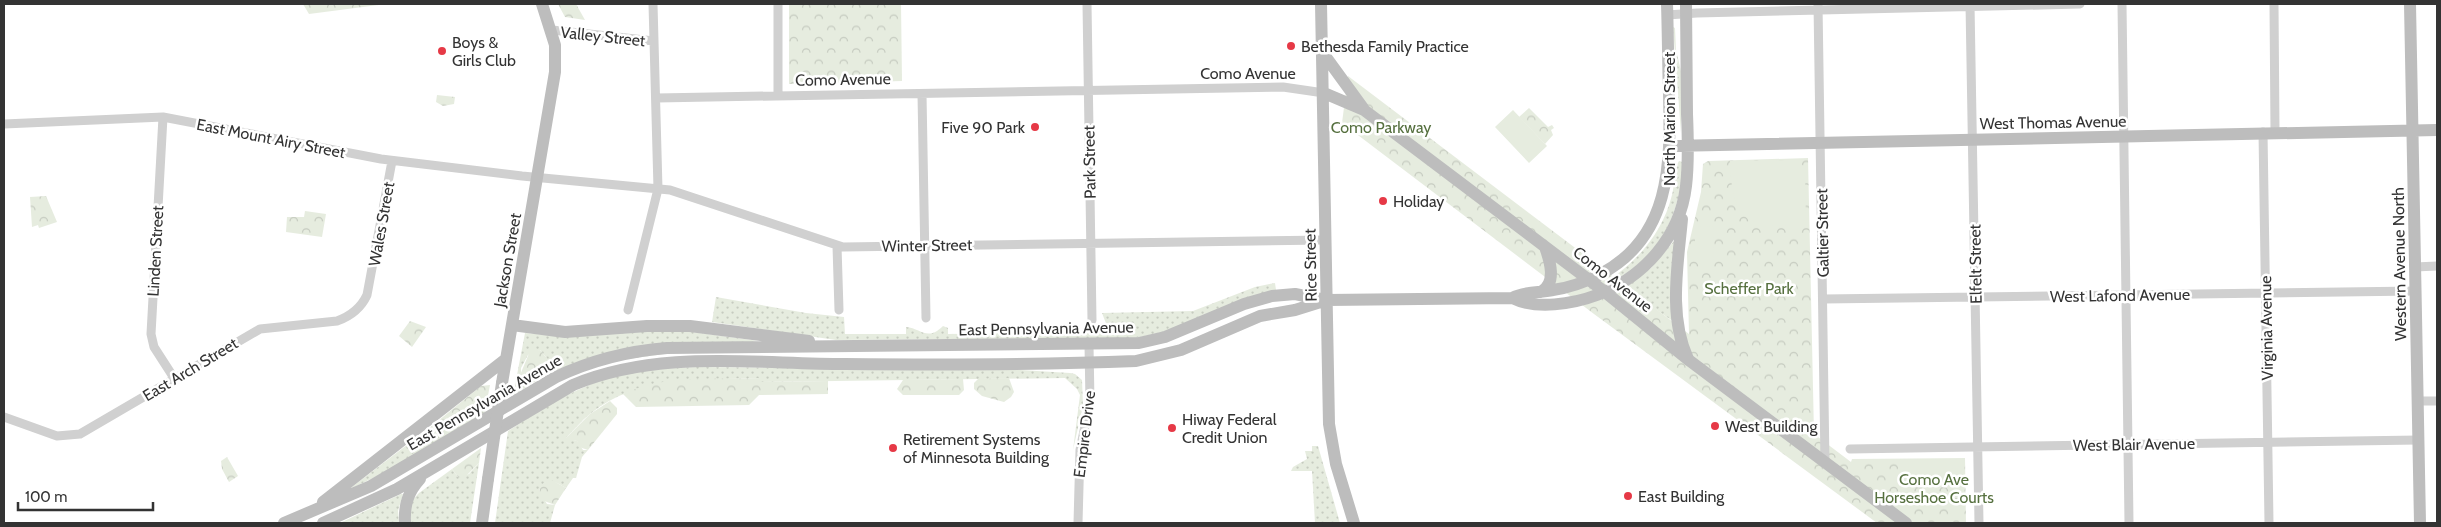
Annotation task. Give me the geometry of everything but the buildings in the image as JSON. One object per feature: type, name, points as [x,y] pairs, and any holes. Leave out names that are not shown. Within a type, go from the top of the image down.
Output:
[{"type":"main road","name":"Jackson Street","points":[[482,523],[502,383],[555,72],[555,45],[552,30],[542,4]]},
{"type":"main road","name":"Rice Street","points":[[1321,4],[1328,393],[1331,440],[1336,464],[1354,523]]},
{"type":"main road","name":"Western Avenue North","points":[[2410,4],[2420,523]]},
{"type":"main road","name":"North Marion Street","points":[[1512,298],[1524,304],[1559,303],[1583,299],[1605,292],[1634,275],[1654,256],[1670,234],[1683,203],[1688,168],[1686,9]]},
{"type":"main road","name":"North Marion Street","points":[[1512,298],[1523,292],[1541,292],[1566,288],[1589,280],[1604,272],[1621,259],[1656,214],[1665,189],[1670,146],[1667,10]]},
{"type":"main road","points":[[1323,52],[1364,110]]},
{"type":"main road","name":"Como Avenue","points":[[1324,93],[1364,110],[1605,292],[1690,361],[1906,523]]},
{"type":"main road","name":"West Thomas Avenue","points":[[1670,146],[1820,144],[2269,132],[2437,130]]},
{"type":"main road","points":[[1683,203],[1676,260],[1678,321],[1682,345],[1690,361]]},
{"type":"main road","points":[[1541,292],[1547,287],[1551,278],[1545,247]]},
{"type":"main road","name":"East Pennsylvania Avenue","points":[[284,523],[371,486],[542,384],[594,361],[634,351],[667,348],[1139,343],[1165,337],[1244,304],[1272,296],[1295,294],[1327,300]]},
{"type":"main road","points":[[1327,300],[1512,298]]},
{"type":"main road","name":"East Pennsylvania Avenue","points":[[323,523],[377,499],[432,469],[573,385],[603,373],[634,366],[667,362],[846,364],[1136,361],[1164,355],[1260,316],[1295,310],[1327,300]]},
{"type":"main road","points":[[512,325],[565,332],[646,326],[690,326],[851,347]]},
{"type":"main road","points":[[308,514],[422,427],[506,359]]},
{"type":"main road","points":[[405,523],[404,508],[408,493],[432,469]]},
{"type":"street","points":[[628,310],[658,189],[653,4]]},
{"type":"street","points":[[778,4],[778,96]]},
{"type":"street","name":"Park Street","points":[[1087,4],[1092,320]]},
{"type":"street","points":[[1667,10],[2080,4]]},
{"type":"street","points":[[2122,4],[2129,523]]},
{"type":"street","name":"Virginia Avenue","points":[[2269,523],[2266,293],[2274,4]]},
{"type":"street","name":"Elfelt Street","points":[[1970,5],[1979,523]]},
{"type":"street","name":"Galtier Street","points":[[1818,7],[1824,299],[1825,463]]},
{"type":"street","name":"Valley Street","points":[[552,30],[654,41]]},
{"type":"street","name":"Como Avenue","points":[[657,98],[1283,87],[1324,93]]},
{"type":"street","points":[[922,94],[926,318]]},
{"type":"street","name":"East Mount Airy Street","points":[[4,124],[163,117],[392,161],[538,177]]},
{"type":"street","name":"Linden Street","points":[[163,117],[151,334],[154,347],[174,378]]},
{"type":"street","name":"Wales Street","points":[[369,288],[392,161]]},
{"type":"street","name":"Winter Street","points":[[538,177],[670,190],[837,246],[1326,240]]},
{"type":"street","points":[[837,246],[839,310]]},
{"type":"street","points":[[2415,267],[2437,266]]},
{"type":"street","name":"East Arch Street","points":[[4,417],[49,434],[72,436],[87,430],[260,329],[337,321],[345,318],[361,305],[369,288]]},
{"type":"street","name":"West Lafond Avenue","points":[[1824,299],[2416,291]]},
{"type":"street","name":"Empire Drive","points":[[1078,523],[1080,450],[1090,402],[1090,345]]},
{"type":"street","points":[[2418,402],[2437,401]]},
{"type":"street","name":"West Blair Avenue","points":[[1850,449],[2418,440]]},
{"type":"green space","points":[[303,4],[386,4],[309,14]]},
{"type":"green space","points":[[558,4],[576,4],[585,20],[565,17]]},
{"type":"green space","points":[[789,4],[901,4],[902,81],[789,84]]},
{"type":"green space","points":[[1673,27],[1675,28],[1676,50],[1681,71],[1681,133]]},
{"type":"green space","points":[[1348,76],[1689,334],[1687,252],[1701,192],[1703,164],[1708,161],[1808,158],[1814,434],[1851,462],[1852,459],[1965,458],[1966,523],[1877,523],[1594,314],[1342,123]]},
{"type":"green space","points":[[437,95],[455,97],[454,104],[443,106],[436,102]]},
{"type":"green space","points":[[1529,108],[1548,127],[1552,125],[1554,128],[1551,130],[1553,135],[1545,144],[1519,117]]},
{"type":"green space","points":[[1513,110],[1547,146],[1529,163],[1495,127]]},
{"type":"green space","points":[[1797,160],[1805,168],[1806,226],[1770,225],[1747,218],[1740,210],[1735,198],[1731,182],[1730,161]]},
{"type":"green space","points":[[1679,161],[1683,162],[1680,189],[1673,215],[1667,228],[1643,260],[1615,281],[1609,280],[1631,263],[1649,243],[1663,221],[1673,191],[1676,168]]},
{"type":"green space","points":[[46,196],[57,222],[39,228],[38,225],[32,227],[30,197]]},
{"type":"green space","points":[[305,211],[326,214],[322,237],[286,232],[287,217],[304,217]]},
{"type":"green space","points":[[1713,226],[1714,259],[1695,260],[1695,227]]},
{"type":"green space","points":[[1674,241],[1674,322],[1625,288],[1651,268]]},
{"type":"green space","points":[[1275,283],[1276,290],[1171,330],[1136,338],[836,340],[712,322],[716,297],[806,313],[844,317],[845,334],[906,334],[906,327],[928,334],[937,331],[943,326],[948,328],[948,334],[1084,332],[1094,334],[1107,326],[1102,313],[1193,311],[1255,287]]},
{"type":"green space","points":[[410,321],[426,327],[412,347],[399,336]]},
{"type":"green space","points":[[651,331],[685,331],[759,341],[562,368],[546,375],[550,362],[540,350],[528,355],[521,368],[521,378],[528,386],[513,396],[525,333],[569,337]]},
{"type":"green space","points":[[540,350],[550,362],[546,375],[528,386],[520,375],[530,351]]},
{"type":"green space","points":[[698,367],[1003,369],[1070,373],[1075,374],[1082,380],[1083,405],[1073,450],[1080,395],[1077,389],[1065,378],[759,382],[759,378],[692,380],[650,386],[629,392],[609,401],[587,417],[566,438],[577,441],[583,450],[588,450],[582,457],[576,478],[573,478],[566,488],[551,481],[544,483],[539,491],[547,504],[555,505],[550,523],[495,523],[508,431],[557,400],[602,380],[642,371]]},
{"type":"green space","points":[[759,378],[759,382],[828,381],[828,394],[759,395],[749,405],[636,407],[623,394],[656,383],[690,379]]},
{"type":"green space","points":[[1009,378],[1014,392],[1004,402],[982,396],[974,389],[974,383],[978,379]]},
{"type":"green space","points":[[963,379],[964,390],[959,395],[903,395],[897,389],[903,380]]},
{"type":"green space","points":[[490,385],[486,406],[445,429],[439,430],[433,425],[481,386]]},
{"type":"green space","points":[[610,401],[617,408],[617,414],[588,450],[579,447],[577,441],[565,439],[590,414]]},
{"type":"green space","points":[[486,406],[485,413],[392,469],[348,490],[433,425],[439,430],[445,429]]},
{"type":"green space","points":[[1312,446],[1318,446],[1340,523],[1315,523],[1312,471],[1291,471],[1293,467],[1307,459],[1305,451],[1312,451]]},
{"type":"green space","points":[[481,448],[479,463],[464,478],[458,477],[452,469]]},
{"type":"green space","points":[[227,457],[238,476],[229,482],[222,469],[221,461]]},
{"type":"green space","points":[[1963,459],[1964,485],[1898,485],[1898,460]]},
{"type":"green space","points":[[479,463],[470,523],[409,523],[410,507],[419,493],[452,469],[458,477],[469,474]]},
{"type":"green space","points":[[552,480],[566,488],[555,505],[539,499],[539,492],[543,484]]},
{"type":"green space","points":[[403,494],[398,511],[399,523],[340,523]]},
{"type":"place","name":"Bethesda Family Practice","points":[[1291,46]]},
{"type":"place","name":"Boys & Girls Club","points":[[442,51]]},
{"type":"place","name":"Five 90 Park","points":[[1035,127]]},
{"type":"place","name":"Holiday","points":[[1383,201]]},
{"type":"place","name":"West Building","points":[[1715,426]]},
{"type":"place","name":"Hiway Federal Credit Union","points":[[1172,428]]},
{"type":"place","name":"Retirement Systems of Minnesota Building","points":[[893,448]]},
{"type":"place","name":"East Building","points":[[1628,496]]},
{"type":"park label","name":"Como Parkway","points":[[1381,127]]},
{"type":"park label","name":"Scheffer Park","points":[[1749,288]]},
{"type":"park label","name":"Como Ave Horseshoe Courts","points":[[1934,488]]}]
